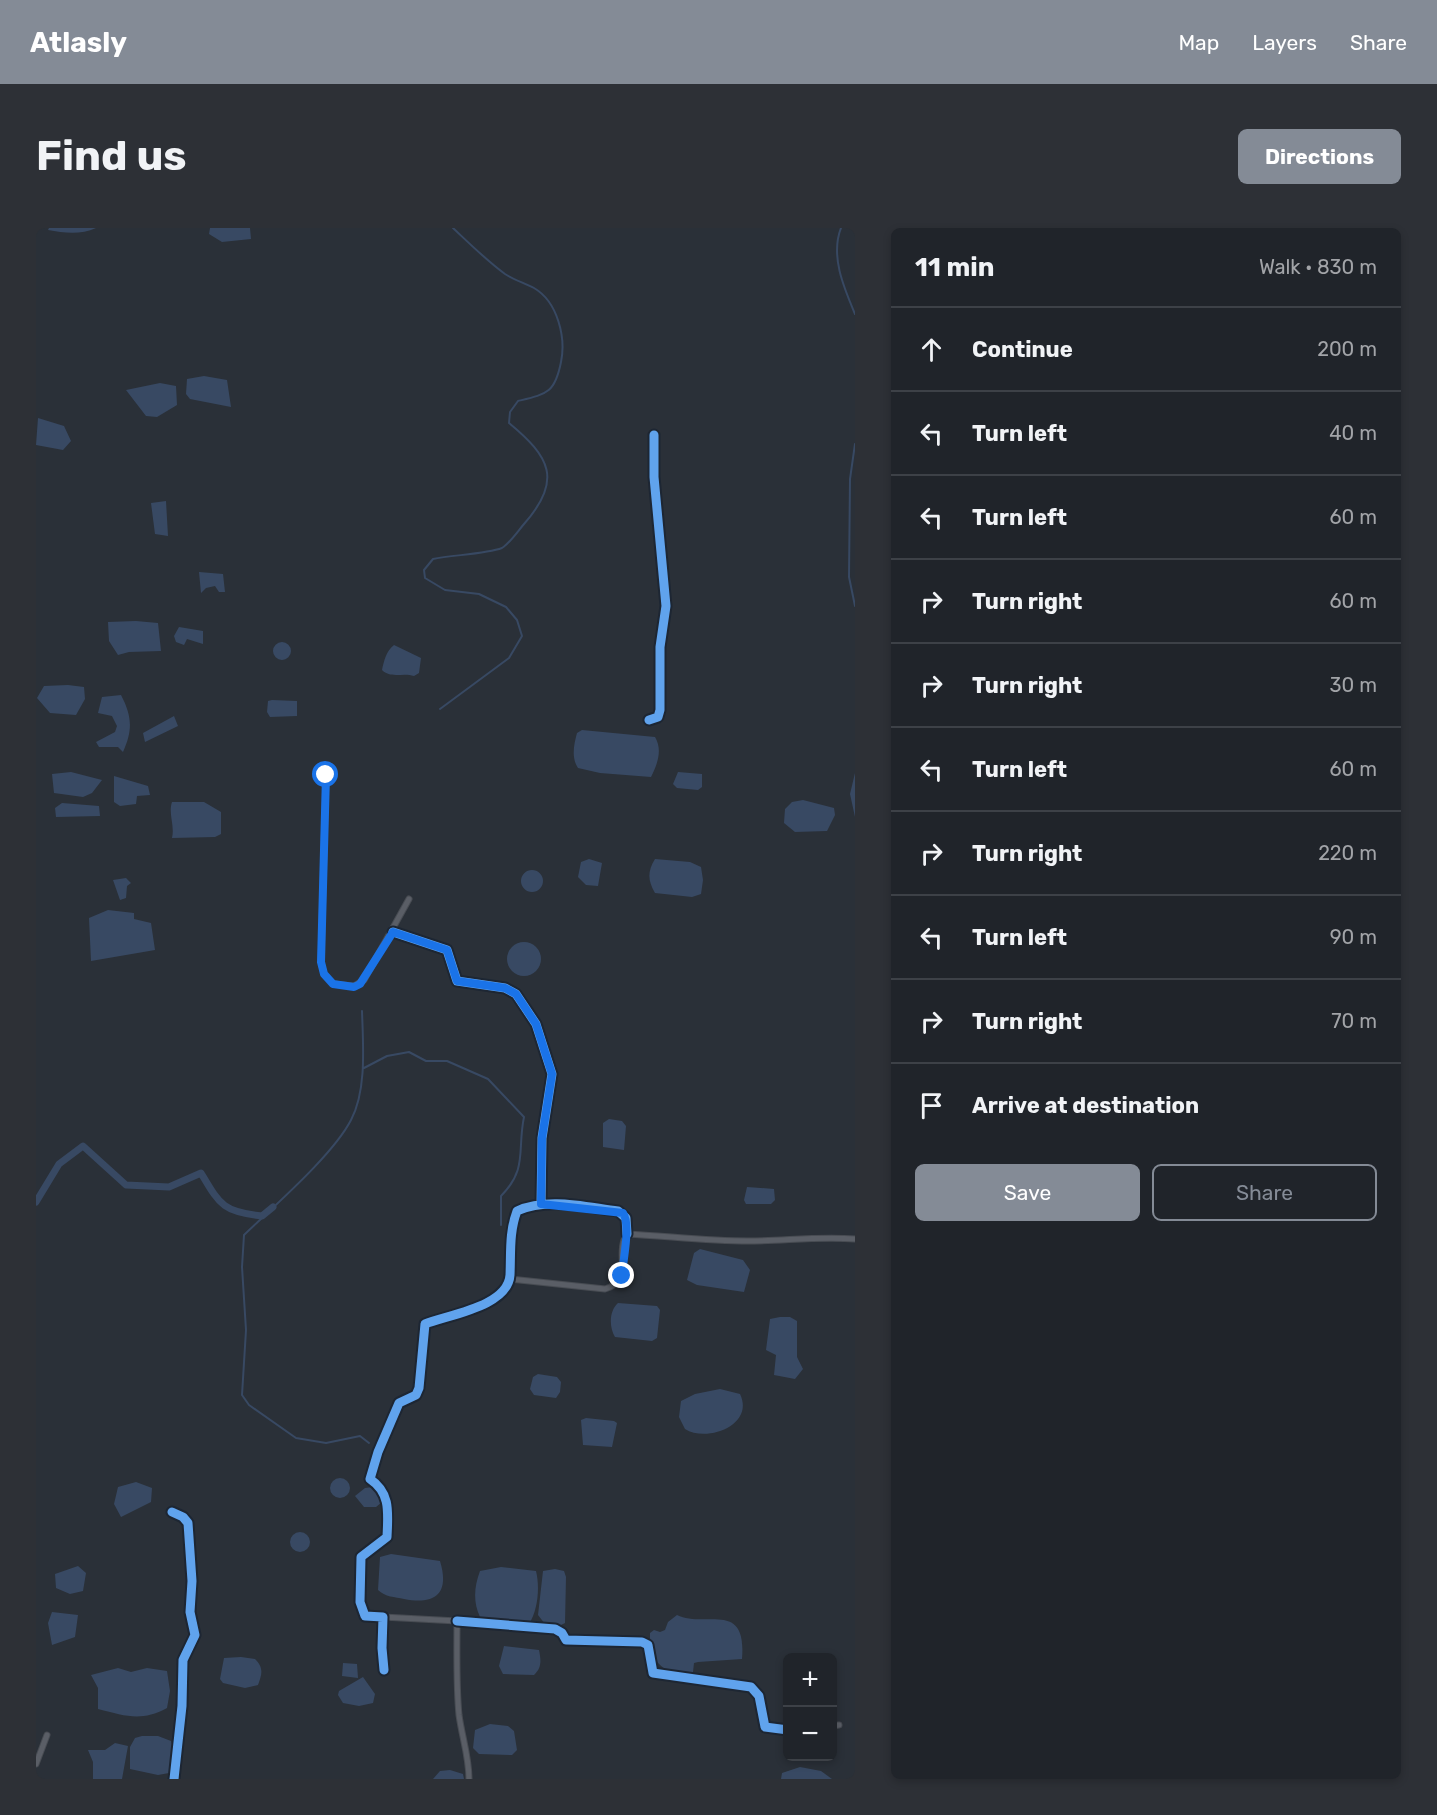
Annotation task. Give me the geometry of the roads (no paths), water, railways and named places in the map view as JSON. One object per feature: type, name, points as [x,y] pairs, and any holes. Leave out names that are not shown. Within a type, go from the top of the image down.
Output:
[{"type":"street","points":[[649,720],[658,717],[660,710],[660,647],[666,606],[654,477],[654,435]]},
{"type":"street","points":[[326,775],[321,962],[324,974],[333,984],[354,987],[360,984],[393,932],[409,899]]},
{"type":"street","points":[[393,932],[447,950],[457,981],[505,988],[516,994],[536,1024],[552,1074],[542,1138],[541,1204]]},
{"type":"street","points":[[510,1279],[605,1289],[613,1287],[622,1276],[624,1241],[627,1234],[626,1218],[623,1213],[541,1204],[517,1210],[511,1227],[510,1279],[504,1290],[470,1312],[425,1324],[419,1388],[416,1395],[399,1403],[378,1452],[370,1479],[382,1487],[385,1497],[387,1537],[361,1557],[360,1602],[365,1616],[555,1629],[562,1633],[566,1640],[642,1642],[648,1645],[653,1673],[750,1687],[759,1696],[765,1727],[783,1729]]},
{"type":"street","points":[[627,1234],[700,1241],[791,1238],[855,1239]]},
{"type":"street","points":[[172,1512],[183,1517],[188,1524],[192,1581],[190,1612],[195,1635],[183,1660],[182,1706],[174,1779]]},
{"type":"street","points":[[383,1617],[384,1670]]},
{"type":"street","points":[[457,1621],[459,1711],[463,1745],[469,1761],[469,1779]]},
{"type":"street","points":[[36,1764],[47,1735]]},
{"type":"water","points":[[49,228],[96,228],[72,233],[48,230]]},
{"type":"water","points":[[210,228],[250,228],[251,239],[222,242],[209,234]]},
{"type":"water","points":[[204,376],[227,380],[231,407],[190,399],[186,394],[187,379]]},
{"type":"water","points":[[160,383],[176,386],[177,405],[157,417],[146,416],[126,390]]},
{"type":"water","points":[[38,418],[64,426],[71,441],[63,450],[36,445]]},
{"type":"water","points":[[166,501],[168,536],[155,534],[151,503]]},
{"type":"water","points":[[199,572],[223,574],[225,592],[219,592],[215,586],[206,588],[201,593]]},
{"type":"water","points":[[108,622],[158,623],[161,651],[129,652],[118,655],[109,641]]},
{"type":"water","points":[[179,627],[203,631],[203,644],[187,639],[184,645],[176,642],[174,636]]},
{"type":"water","points":[[282,642],[290,647],[291,651],[286,659],[282,660],[274,655],[273,651],[278,643]]},
{"type":"water","points":[[394,645],[421,658],[419,673],[414,676],[393,675],[382,670],[387,653]]},
{"type":"water","points":[[44,686],[84,687],[85,699],[76,715],[50,713],[37,698]]},
{"type":"water","points":[[121,695],[130,723],[123,752],[118,747],[99,747],[96,742],[115,732],[117,726],[112,716],[98,713],[102,697]]},
{"type":"water","points":[[268,701],[297,701],[297,716],[270,717],[267,712]]},
{"type":"water","points":[[174,716],[178,726],[145,742],[143,733]]},
{"type":"water","points":[[582,730],[655,737],[659,752],[651,777],[600,773],[578,768],[574,760],[574,746],[577,733]]},
{"type":"water","points":[[71,772],[102,780],[92,793],[83,797],[54,793],[52,774]]},
{"type":"water","points":[[678,772],[702,774],[702,787],[698,790],[677,788],[673,784]]},
{"type":"water","points":[[855,773],[855,817],[850,794]]},
{"type":"water","points":[[114,776],[148,786],[150,795],[137,796],[136,804],[120,806],[114,802]]},
{"type":"water","points":[[803,800],[834,808],[835,815],[827,831],[795,832],[784,823],[785,809],[792,802]]},
{"type":"water","points":[[172,802],[204,802],[221,812],[221,834],[215,837],[172,838]]},
{"type":"water","points":[[62,803],[99,806],[100,816],[56,817],[55,808]]},
{"type":"water","points":[[589,859],[602,863],[598,886],[586,885],[578,877],[581,862]]},
{"type":"water","points":[[655,859],[690,862],[701,867],[703,880],[701,894],[692,897],[655,893],[649,876]]},
{"type":"water","points":[[532,870],[542,877],[543,881],[536,891],[532,892],[522,885],[521,881],[528,871]]},
{"type":"water","points":[[126,878],[131,883],[127,886],[126,898],[120,900],[113,880]]},
{"type":"water","points":[[108,910],[134,913],[134,919],[151,923],[155,950],[91,961],[89,918]]},
{"type":"water","points":[[524,942],[536,947],[541,959],[536,971],[524,976],[512,971],[507,959],[512,947]]},
{"type":"water","points":[[609,1119],[622,1121],[626,1126],[624,1150],[603,1147],[603,1123]]},
{"type":"water","points":[[747,1187],[774,1189],[775,1200],[771,1204],[746,1204],[744,1200]]},
{"type":"water","points":[[700,1249],[743,1260],[750,1270],[744,1292],[697,1285],[687,1280],[694,1253]]},
{"type":"water","points":[[618,1303],[657,1306],[660,1310],[657,1338],[652,1341],[615,1337],[611,1319]]},
{"type":"water","points":[[790,1317],[797,1321],[797,1357],[803,1369],[795,1379],[774,1375],[776,1355],[766,1350],[770,1319]]},
{"type":"water","points":[[538,1374],[557,1377],[561,1382],[560,1392],[556,1398],[534,1395],[530,1389],[533,1377]]},
{"type":"water","points":[[720,1389],[740,1394],[743,1405],[741,1415],[735,1422],[716,1432],[705,1434],[685,1429],[679,1417],[681,1401],[695,1394]]},
{"type":"water","points":[[586,1418],[617,1423],[612,1447],[583,1445],[581,1420]]},
{"type":"water","points":[[340,1478],[347,1481],[350,1488],[347,1495],[340,1498],[333,1495],[330,1488],[333,1481]]},
{"type":"water","points":[[136,1482],[152,1488],[151,1502],[121,1517],[114,1504],[118,1487]]},
{"type":"water","points":[[373,1487],[381,1492],[382,1502],[376,1507],[364,1507],[355,1496],[365,1488]]},
{"type":"water","points":[[300,1532],[307,1535],[310,1542],[307,1549],[300,1552],[293,1549],[290,1542],[293,1535]]},
{"type":"water","points":[[391,1554],[440,1561],[443,1582],[437,1595],[424,1600],[415,1600],[390,1596],[378,1590],[380,1557]]},
{"type":"water","points":[[78,1566],[86,1573],[83,1591],[70,1594],[56,1588],[55,1574]]},
{"type":"water","points":[[501,1567],[536,1571],[537,1598],[529,1624],[480,1617],[475,1594],[480,1571]]},
{"type":"water","points":[[555,1569],[564,1571],[566,1577],[565,1623],[559,1626],[545,1624],[538,1615],[543,1571]]},
{"type":"water","points":[[52,1612],[78,1615],[75,1637],[52,1645],[48,1623]]},
{"type":"water","points":[[677,1615],[731,1622],[738,1629],[742,1640],[742,1659],[698,1662],[694,1663],[693,1672],[683,1673],[667,1670],[661,1666],[652,1652],[650,1633],[654,1630],[660,1632],[665,1630],[668,1622]]},
{"type":"water","points":[[504,1646],[539,1650],[540,1664],[537,1672],[534,1675],[503,1674],[499,1666]]},
{"type":"water","points":[[224,1658],[255,1659],[260,1665],[261,1674],[258,1685],[245,1688],[223,1683],[220,1679]]},
{"type":"water","points":[[343,1663],[357,1664],[358,1678],[342,1676]]},
{"type":"water","points":[[118,1668],[131,1672],[147,1668],[167,1671],[170,1691],[167,1708],[141,1716],[98,1709],[98,1688],[91,1675]]},
{"type":"water","points":[[363,1677],[375,1694],[373,1703],[359,1706],[343,1703],[338,1695],[339,1691]]},
{"type":"water","points":[[490,1724],[508,1726],[514,1731],[517,1750],[512,1755],[479,1754],[473,1748],[475,1730]]},
{"type":"water","points":[[158,1736],[171,1741],[173,1747],[169,1773],[158,1775],[130,1769],[130,1747],[135,1738]]},
{"type":"water","points":[[115,1743],[128,1746],[122,1779],[93,1779],[93,1762],[88,1750],[105,1750]]},
{"type":"water","points":[[800,1767],[821,1771],[832,1779],[781,1779],[782,1773]]},
{"type":"water","points":[[450,1770],[463,1774],[464,1779],[433,1779],[440,1771]]},
{"type":"waterway","points":[[440,709],[509,658],[522,636],[517,620],[506,607],[479,594],[445,590],[425,578],[424,570],[433,559],[502,548],[508,544],[536,508],[544,494],[547,482],[546,470],[542,458],[534,447],[509,423],[510,412],[518,401],[543,394],[552,386],[559,372],[562,353],[561,332],[549,302],[534,288],[505,274],[453,228]]},
{"type":"waterway","points":[[841,228],[838,239],[838,261],[843,283],[855,314]]},
{"type":"waterway","points":[[855,444],[850,479],[849,577],[855,606]]},
{"type":"waterway","points":[[362,1011],[362,1081],[360,1095],[351,1120],[331,1149],[244,1235],[242,1267],[246,1330],[242,1395],[249,1405],[296,1438],[326,1443],[360,1436],[369,1443]]},
{"type":"waterway","points":[[364,1068],[387,1056],[409,1052],[426,1061],[447,1061],[488,1079],[524,1117],[518,1168],[515,1177],[501,1196],[501,1225]]},
{"type":"waterway","points":[[36,1202],[59,1164],[83,1146],[126,1185],[169,1187],[201,1173],[218,1200],[231,1209],[262,1216],[273,1207]]}]
